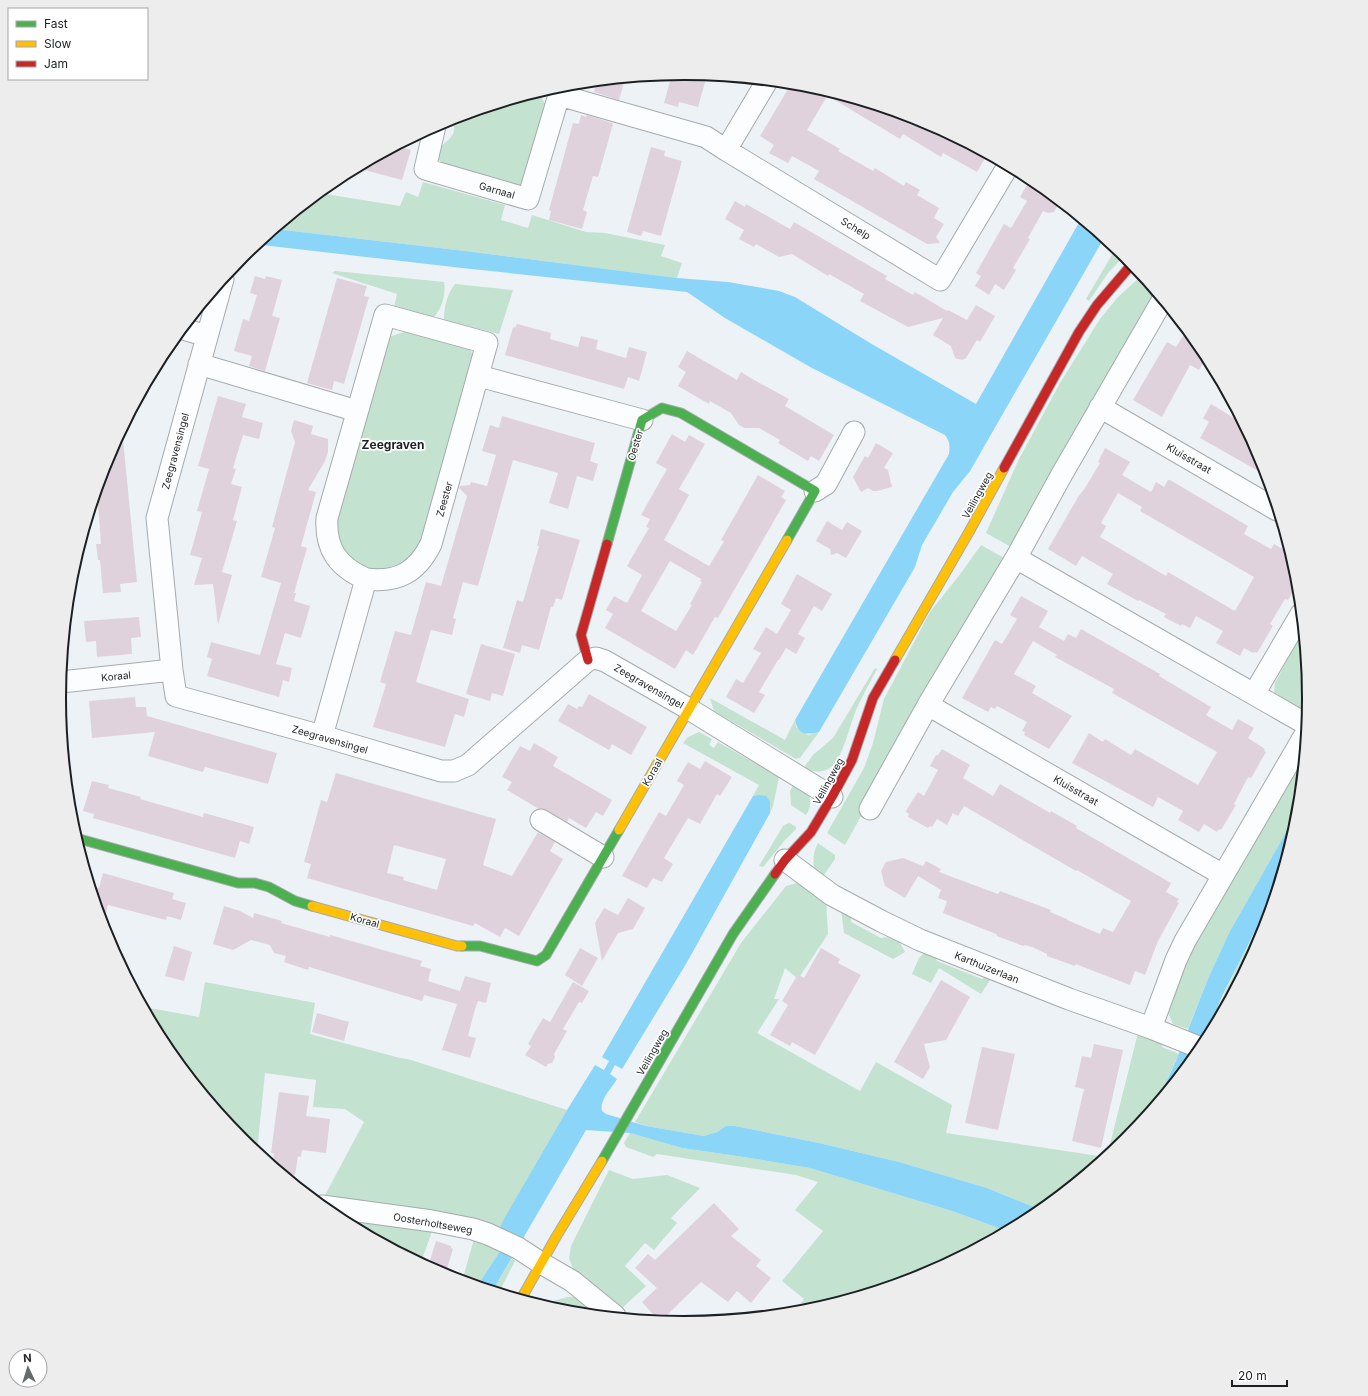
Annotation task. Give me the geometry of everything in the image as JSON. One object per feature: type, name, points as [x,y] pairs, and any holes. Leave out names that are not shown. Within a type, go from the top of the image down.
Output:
[{"type":"street","points":[[726,150],[765,85]]},
{"type":"street","name":"Garnaal","points":[[566,92],[706,137],[726,150]]},
{"type":"street","name":"Garnaal","points":[[432,134],[425,169],[528,199],[560,93]]},
{"type":"street","name":"Schelp","points":[[726,150],[940,280],[1005,171]]},
{"type":"street","name":"Veilingweg","points":[[524,1295],[541,1263],[615,1139],[732,934],[785,860],[811,832],[832,797],[852,760],[872,698],[969,532],[1079,332],[1097,305],[1128,269]]},
{"type":"street","name":"Zeegravensingel","points":[[220,290],[157,518],[172,670],[176,696],[322,736],[441,771],[454,771],[468,765],[588,660],[596,658],[605,661],[688,709],[832,797]]},
{"type":"street","points":[[870,809],[928,705],[1016,558],[1100,407],[1160,305]]},
{"type":"street","name":"Zeester","points":[[385,315],[487,343],[431,544],[419,564],[400,577],[388,580],[366,579],[345,568],[338,560],[330,545],[327,529],[328,518],[357,411],[385,315]]},
{"type":"street","points":[[188,330],[207,336]]},
{"type":"street","points":[[199,364],[357,411]]},
{"type":"street","points":[[479,376],[642,420]]},
{"type":"street","name":"Kluisstraat","points":[[1100,407],[1271,507]]},
{"type":"street","name":"Oester","points":[[588,660],[581,635],[642,420],[662,408],[681,413],[815,490]]},
{"type":"street","points":[[688,709],[815,490],[826,484],[854,432]]},
{"type":"street","points":[[1016,558],[1301,721]]},
{"type":"street","points":[[322,736],[366,579]]},
{"type":"street","points":[[1254,694],[1297,620]]},
{"type":"street","name":"Koraal","points":[[66,681],[172,670]]},
{"type":"street","name":"Kluisstraat","points":[[928,705],[1223,875]]},
{"type":"street","name":"Koraal","points":[[83,840],[238,883],[255,883],[269,887],[294,901],[457,946],[480,946],[537,961],[546,955],[688,709]]},
{"type":"street","points":[[1159,1031],[1176,960],[1185,941],[1301,742]]},
{"type":"street","points":[[541,820],[603,856]]},
{"type":"street","name":"Karthuizerlaan","points":[[785,860],[824,890],[855,908],[920,940],[1069,999],[1195,1045]]},
{"type":"street","name":"Oosterholtseweg","points":[[335,1208],[473,1229],[511,1245],[572,1281],[610,1312]]},
{"type":"green space","points":[[542,97],[548,108],[523,184],[516,187],[441,164],[438,158],[439,149],[452,135],[454,126],[485,113]]},
{"type":"green space","points":[[423,182],[505,205],[501,220],[528,228],[532,215],[586,232],[605,233],[665,245],[661,256],[682,263],[677,278],[281,230],[327,194],[400,206],[406,192],[418,197]]},
{"type":"green space","points":[[1113,253],[1120,260],[1108,273],[1089,301],[1086,299]]},
{"type":"green space","points":[[335,271],[444,282],[443,302],[433,318],[394,307],[397,294],[332,273]]},
{"type":"green space","points":[[1138,279],[1156,299],[1011,547],[986,533],[1019,459],[1060,383],[1100,319],[1117,298]]},
{"type":"green space","points":[[455,284],[513,290],[499,334],[444,320],[446,301]]},
{"type":"green space","points":[[414,329],[467,343],[476,362],[426,539],[402,568],[363,572],[334,540],[333,530],[385,338]]},
{"type":"green space","points":[[981,545],[1004,558],[845,845],[827,833],[864,768],[873,743],[884,699],[930,612]]},
{"type":"green space","points":[[1299,638],[1301,658],[1302,712],[1276,699],[1274,691],[1275,683]]},
{"type":"green space","points":[[875,668],[877,669],[857,708],[843,749],[835,763],[823,771],[817,772],[807,770],[805,766],[813,755],[833,738]]},
{"type":"green space","points":[[710,698],[785,740],[795,720],[796,727],[808,735],[819,732],[800,758],[796,759],[714,711]]},
{"type":"green space","points":[[699,732],[712,739],[709,745],[714,748],[718,742],[779,777],[773,806],[770,813],[770,801],[759,795],[753,796],[759,785],[683,743],[688,737]]},
{"type":"green space","points":[[1299,759],[1297,779],[1288,829],[1229,933],[1207,981],[1188,1029],[1173,1024],[1169,1015],[1165,1011],[1176,977]]},
{"type":"green space","points":[[795,782],[809,796],[810,804],[806,815],[791,805],[790,791]]},
{"type":"green space","points":[[790,823],[796,827],[796,829],[763,867],[759,866],[783,826]]},
{"type":"green space","points":[[818,843],[835,855],[835,859],[824,875],[814,869],[814,856]]},
{"type":"green space","points":[[801,882],[826,899],[828,934],[798,979],[785,968],[774,999],[779,999],[757,1033],[860,1091],[876,1062],[952,1105],[946,1133],[1098,1156],[1060,1188],[1034,1207],[987,1188],[899,1162],[819,1143],[735,1126],[726,1126],[717,1132],[704,1136],[646,1126],[635,1122],[741,943],[786,886]]},
{"type":"green space","points":[[841,909],[851,914],[851,922],[881,938],[887,937],[899,941],[905,952],[893,959],[844,933]]},
{"type":"green space","points":[[1256,931],[1238,971],[1217,1011],[1228,986]]},
{"type":"green space","points":[[929,953],[935,955],[937,961],[982,979],[989,976],[992,977],[981,994],[939,968],[931,983],[912,974],[919,958],[923,954]]},
{"type":"green space","points":[[205,982],[315,1003],[310,1034],[408,1059],[567,1110],[499,1229],[323,1199],[364,1122],[345,1109],[313,1107],[316,1080],[265,1073],[258,1145],[219,1105],[194,1074],[170,1041],[150,1008],[199,1017]]},
{"type":"green space","points":[[1138,1033],[1163,1041],[1162,1047],[1179,1054],[1163,1087],[1149,1105],[1110,1146]]},
{"type":"green space","points":[[630,1133],[682,1148],[810,1168],[952,1211],[1000,1229],[957,1252],[920,1269],[883,1283],[844,1295],[799,1305],[804,1299],[782,1281],[823,1231],[795,1210],[818,1182],[796,1175],[657,1154],[653,1157],[626,1147],[624,1143]]},
{"type":"green space","points":[[609,1170],[633,1179],[667,1175],[700,1188],[671,1218],[677,1223],[654,1250],[645,1243],[625,1266],[646,1286],[621,1309],[574,1271],[569,1258],[571,1246]]},
{"type":"green space","points":[[354,1220],[433,1229],[423,1257],[375,1233]]},
{"type":"green space","points":[[474,1239],[502,1248],[480,1281],[464,1275]]},
{"type":"green space","points":[[512,1258],[515,1261],[501,1288],[495,1286]]},
{"type":"green space","points":[[567,1297],[578,1297],[596,1310],[563,1304],[552,1302]]},
{"type":"water","points":[[1079,223],[1101,243],[970,471],[953,492],[922,545],[915,567],[819,732],[810,734],[803,733],[798,729],[795,720],[949,454],[949,444],[945,435],[812,368],[725,318],[687,292],[264,245],[281,230],[677,278],[728,282],[779,291],[795,297],[870,343],[976,404]]},
{"type":"water","points":[[753,796],[766,796],[770,801],[770,813],[686,964],[622,1069],[615,1065],[610,1074],[617,1079],[604,1098],[602,1103],[602,1111],[606,1114],[646,1126],[704,1136],[717,1132],[726,1126],[735,1126],[819,1143],[899,1162],[987,1188],[1034,1207],[1000,1229],[952,1211],[810,1168],[682,1148],[630,1133],[586,1130],[495,1286],[480,1281],[502,1248],[499,1229],[504,1219],[567,1110],[595,1065],[604,1070],[609,1061],[602,1057]]},
{"type":"water","points":[[1288,829],[1281,858],[1258,926],[1222,996],[1215,1013],[1198,1041],[1164,1087],[1176,1061],[1207,981],[1229,933]]},
{"type":"building","points":[[670,80],[705,81],[698,107],[679,102],[678,107],[664,103]]},
{"type":"building","points":[[624,83],[619,100],[594,92],[596,86]]},
{"type":"building","points":[[788,89],[823,96],[826,98],[807,130],[840,149],[838,151],[873,171],[875,168],[904,186],[906,182],[920,190],[917,195],[939,208],[934,218],[944,224],[936,237],[940,243],[927,244],[814,179],[819,171],[792,156],[788,163],[769,153],[774,145],[760,136]]},
{"type":"building","points":[[833,99],[883,113],[920,127],[985,159],[977,172],[943,153],[941,157],[903,134],[900,139]]},
{"type":"building","points":[[581,115],[586,117],[587,115],[613,124],[598,177],[593,176],[583,210],[587,212],[582,229],[549,220],[551,211],[549,210],[573,123],[579,124]]},
{"type":"building","points":[[651,147],[665,151],[664,156],[682,161],[661,236],[643,231],[641,236],[627,232]]},
{"type":"building","points":[[404,148],[411,150],[402,180],[364,170]]},
{"type":"building","points":[[1027,184],[1057,206],[1054,212],[1048,213],[1043,211],[1028,238],[1030,239],[1013,268],[1016,270],[1004,290],[995,284],[989,295],[975,286],[981,276],[976,273],[1004,224],[1011,228],[1027,201],[1020,197]]},
{"type":"building","points":[[735,201],[745,207],[746,204],[790,229],[794,222],[887,276],[885,279],[913,295],[915,292],[947,311],[948,310],[967,320],[976,305],[995,316],[980,342],[977,340],[966,358],[962,360],[955,358],[951,346],[933,335],[943,318],[908,327],[860,301],[864,294],[829,274],[828,276],[792,254],[779,257],[756,244],[754,247],[739,239],[744,230],[725,219]]},
{"type":"building","points":[[255,276],[265,279],[266,276],[282,280],[272,316],[280,318],[265,371],[249,366],[252,356],[234,351],[243,319],[249,321],[257,295],[250,293]]},
{"type":"building","points":[[337,278],[367,286],[364,296],[369,297],[344,384],[334,381],[332,390],[307,383]]},
{"type":"building","points":[[517,324],[551,333],[550,339],[578,347],[581,336],[598,340],[596,349],[626,358],[629,347],[647,352],[639,381],[628,377],[624,389],[505,355],[513,327],[515,328]]},
{"type":"building","points":[[1183,336],[1185,337],[1203,363],[1199,370],[1190,365],[1162,417],[1133,400],[1167,342],[1176,347]]},
{"type":"building","points":[[687,351],[737,380],[741,372],[789,399],[785,406],[834,435],[819,461],[811,456],[808,461],[778,443],[780,440],[759,428],[744,428],[739,425],[731,413],[710,401],[709,404],[678,386],[686,372],[678,367]]},
{"type":"building","points":[[218,396],[246,404],[242,417],[263,423],[259,439],[243,435],[233,468],[236,469],[231,484],[242,487],[233,520],[237,521],[222,572],[232,575],[218,625],[213,584],[194,585],[202,558],[190,555],[202,512],[197,511],[209,469],[198,466]]},
{"type":"building","points":[[1211,404],[1235,418],[1258,471],[1200,438],[1209,422],[1203,418]]},
{"type":"building","points":[[502,416],[595,443],[590,461],[598,464],[593,481],[577,476],[568,509],[549,503],[558,473],[513,460],[478,586],[463,582],[453,618],[456,619],[452,635],[431,630],[416,682],[469,699],[464,717],[455,714],[445,747],[373,727],[386,684],[380,682],[395,631],[411,635],[426,582],[441,586],[467,496],[459,488],[460,486],[470,485],[471,482],[487,486],[496,455],[482,451],[490,425],[499,428]]},
{"type":"building","points":[[294,420],[313,426],[311,434],[328,439],[328,452],[325,461],[308,490],[316,492],[301,546],[307,548],[294,593],[296,593],[294,601],[310,606],[301,638],[285,633],[276,664],[292,668],[289,682],[283,680],[279,697],[207,676],[212,659],[207,657],[211,642],[260,655],[281,583],[261,577],[275,528],[272,527],[295,442],[291,431]]},
{"type":"building","points":[[672,434],[685,442],[689,435],[705,444],[679,489],[689,495],[664,540],[709,566],[724,541],[721,540],[758,475],[785,491],[781,497],[786,500],[718,618],[715,617],[693,655],[686,650],[675,669],[605,628],[613,614],[606,610],[614,596],[627,603],[642,575],[627,566],[649,528],[646,527],[650,519],[641,515],[667,469],[656,463]],"holes":[[[670,561],[701,579],[700,581],[702,582],[690,604],[692,605],[676,631],[641,611]]]},
{"type":"building","points":[[123,440],[137,582],[120,584],[121,592],[103,593],[100,560],[98,560],[96,544],[101,544],[98,503]]},
{"type":"building","points":[[876,443],[893,453],[884,468],[888,470],[892,487],[877,491],[873,491],[868,488],[861,492],[853,477],[865,456],[868,458]]},
{"type":"building","points":[[1105,448],[1130,462],[1122,475],[1151,492],[1156,482],[1164,487],[1168,480],[1170,480],[1248,526],[1244,534],[1271,549],[1274,544],[1284,549],[1293,592],[1288,600],[1285,599],[1270,624],[1273,626],[1257,653],[1253,653],[1244,648],[1240,656],[1216,643],[1223,631],[1196,616],[1190,628],[1182,624],[1181,626],[1164,617],[1166,614],[1107,584],[1113,574],[1082,556],[1076,566],[1048,549],[1078,497],[1100,463],[1098,462]],"holes":[[[1118,493],[1142,507],[1140,511],[1254,577],[1235,611],[1168,572],[1166,576],[1100,537],[1106,526],[1101,523]]]},
{"type":"building","points":[[827,521],[842,530],[847,522],[862,531],[846,558],[837,553],[831,555],[830,549],[816,541]]},
{"type":"building","points":[[541,529],[580,540],[562,600],[556,598],[553,607],[551,607],[539,650],[522,645],[520,653],[503,648],[517,600],[523,602],[539,546],[537,546]]},
{"type":"building","points":[[797,574],[832,594],[822,611],[814,606],[798,634],[805,638],[796,654],[786,648],[778,660],[759,692],[765,695],[754,713],[726,697],[736,679],[743,683],[761,653],[753,649],[766,627],[777,634],[791,610],[781,604]]},
{"type":"building","points":[[1021,596],[1048,611],[1039,627],[1064,641],[1068,634],[1076,638],[1081,629],[1160,674],[1159,676],[1211,707],[1206,715],[1232,730],[1238,719],[1254,728],[1248,738],[1265,749],[1264,751],[1266,752],[1251,778],[1249,777],[1247,779],[1234,804],[1236,805],[1221,830],[1219,829],[1217,832],[1204,824],[1199,832],[1178,820],[1183,811],[1158,797],[1153,807],[1072,763],[1089,733],[1103,742],[1105,739],[1131,755],[1135,749],[1198,785],[1217,752],[1112,693],[1114,689],[1055,657],[1057,655],[1033,641],[1014,674],[1036,686],[1032,693],[1072,716],[1049,749],[1024,735],[1025,732],[1022,731],[1027,722],[997,706],[995,709],[991,707],[988,712],[962,698],[995,640],[1002,644],[1017,619],[1010,615]]},
{"type":"building","points":[[139,617],[141,637],[131,638],[132,654],[97,657],[96,641],[86,642],[84,621]]},
{"type":"building","points":[[481,644],[515,654],[503,696],[492,693],[490,701],[466,694]]},
{"type":"building","points":[[589,694],[647,727],[631,755],[612,744],[609,750],[558,721],[568,704],[577,709],[579,706],[582,707]]},
{"type":"building","points":[[135,697],[136,707],[146,707],[147,716],[277,753],[268,784],[205,767],[203,772],[148,756],[155,732],[92,738],[89,701]]},
{"type":"building","points":[[534,743],[558,757],[553,766],[612,800],[603,816],[596,812],[586,828],[569,818],[567,822],[547,810],[539,809],[507,790],[512,782],[502,777],[511,761],[520,746],[530,751]]},
{"type":"building","points":[[942,749],[970,765],[963,778],[993,796],[1000,784],[1050,813],[1051,811],[1077,826],[1076,828],[1171,883],[1166,892],[1179,899],[1177,902],[1179,903],[1158,941],[1145,975],[1135,971],[1130,985],[1076,964],[1075,966],[1047,956],[1047,954],[1032,947],[1025,945],[1023,946],[943,913],[947,901],[938,898],[941,890],[918,876],[905,898],[885,886],[881,871],[886,862],[903,858],[923,866],[926,861],[941,869],[939,872],[998,894],[1000,891],[1051,910],[1050,912],[1100,934],[1103,928],[1113,932],[1131,901],[964,806],[958,816],[953,813],[947,825],[937,819],[932,827],[930,826],[928,828],[908,817],[909,814],[906,812],[907,809],[918,792],[924,796],[938,770],[930,766],[936,755],[938,755]]},
{"type":"building","points":[[705,761],[732,777],[720,796],[717,794],[700,824],[688,818],[664,858],[673,864],[662,882],[653,878],[647,888],[622,876],[659,812],[666,816],[684,785],[677,781],[688,762],[700,769]]},
{"type":"building","points":[[336,773],[496,819],[483,865],[512,876],[538,832],[555,842],[550,851],[563,859],[519,936],[505,928],[500,937],[475,923],[473,926],[307,878],[311,864],[304,862],[321,800],[327,802]],"holes":[[[394,845],[446,859],[437,890],[403,880],[404,877],[387,873]]]},
{"type":"building","points":[[92,781],[109,785],[108,788],[141,797],[140,799],[203,817],[204,813],[254,827],[249,844],[240,841],[235,858],[93,818],[94,814],[83,811]]},
{"type":"building","points":[[103,873],[174,893],[172,899],[186,903],[181,920],[167,916],[166,920],[108,905],[106,914],[96,887],[99,888]]},
{"type":"building","points":[[628,898],[645,908],[633,929],[618,933],[602,961],[595,923],[604,908],[618,915]]},
{"type":"building","points":[[224,906],[240,911],[253,918],[254,913],[282,921],[281,923],[330,937],[330,935],[422,961],[420,966],[431,969],[428,981],[460,991],[465,976],[491,983],[486,1003],[478,1001],[475,1009],[468,1036],[476,1038],[470,1058],[442,1050],[457,1004],[424,995],[422,1001],[309,967],[308,970],[284,962],[286,956],[274,953],[270,945],[251,940],[233,950],[213,944]]},
{"type":"building","points":[[174,946],[192,952],[184,981],[165,976]]},
{"type":"building","points":[[580,948],[598,958],[582,986],[565,975]]},
{"type":"building","points":[[821,948],[840,959],[838,963],[861,975],[815,1055],[792,1042],[790,1046],[770,1035],[788,1005],[782,1001],[798,974],[804,978]]},
{"type":"building","points":[[941,980],[970,997],[946,1040],[924,1044],[930,1067],[923,1079],[894,1062]]},
{"type":"building","points":[[573,982],[589,991],[582,1003],[579,1002],[563,1029],[567,1031],[554,1054],[555,1057],[552,1063],[548,1064],[546,1067],[525,1055],[531,1046],[528,1044],[543,1018],[550,1022]]},
{"type":"building","points":[[317,1013],[349,1022],[344,1041],[312,1032]]},
{"type":"building","points":[[1094,1044],[1123,1050],[1101,1148],[1072,1141],[1084,1089],[1075,1087],[1082,1056],[1091,1058]]},
{"type":"building","points":[[982,1047],[1015,1054],[998,1130],[965,1123]]},
{"type":"building","points":[[279,1092],[309,1096],[306,1116],[330,1119],[326,1153],[302,1150],[301,1157],[298,1156],[295,1175],[291,1174],[277,1163],[273,1159],[274,1153],[271,1153]]},
{"type":"building","points":[[714,1203],[739,1229],[731,1236],[761,1260],[756,1266],[771,1278],[751,1303],[737,1291],[728,1302],[701,1282],[667,1316],[654,1315],[642,1302],[657,1288],[635,1268],[648,1254],[655,1260]]},
{"type":"building","points":[[436,1241],[451,1246],[453,1249],[447,1269],[430,1261]]},
{"type":"traffic: fast","points":[[607,544],[642,420],[662,408],[681,413],[815,491],[787,540]]},
{"type":"traffic: fast","points":[[462,946],[480,946],[537,961],[546,955],[619,830]]},
{"type":"traffic: fast","points":[[83,840],[238,883],[255,883],[269,887],[295,901],[312,906]]},
{"type":"traffic: fast","points":[[602,1161],[733,934],[775,874]]},
{"type":"traffic: slow","points":[[895,660],[1004,468]]},
{"type":"traffic: slow","points":[[619,830],[787,540]]},
{"type":"traffic: slow","points":[[312,906],[457,946],[462,946]]},
{"type":"traffic: slow","points":[[523,1295],[602,1161]]},
{"type":"traffic: jam","points":[[1004,468],[1079,332],[1097,305],[1128,269]]},
{"type":"traffic: jam","points":[[588,660],[581,635],[607,544]]},
{"type":"traffic: jam","points":[[775,874],[785,860],[811,832],[832,797],[852,760],[873,698],[895,660]]},
{"type":"district","name":"Zeegraven","points":[[393,444]]}]
